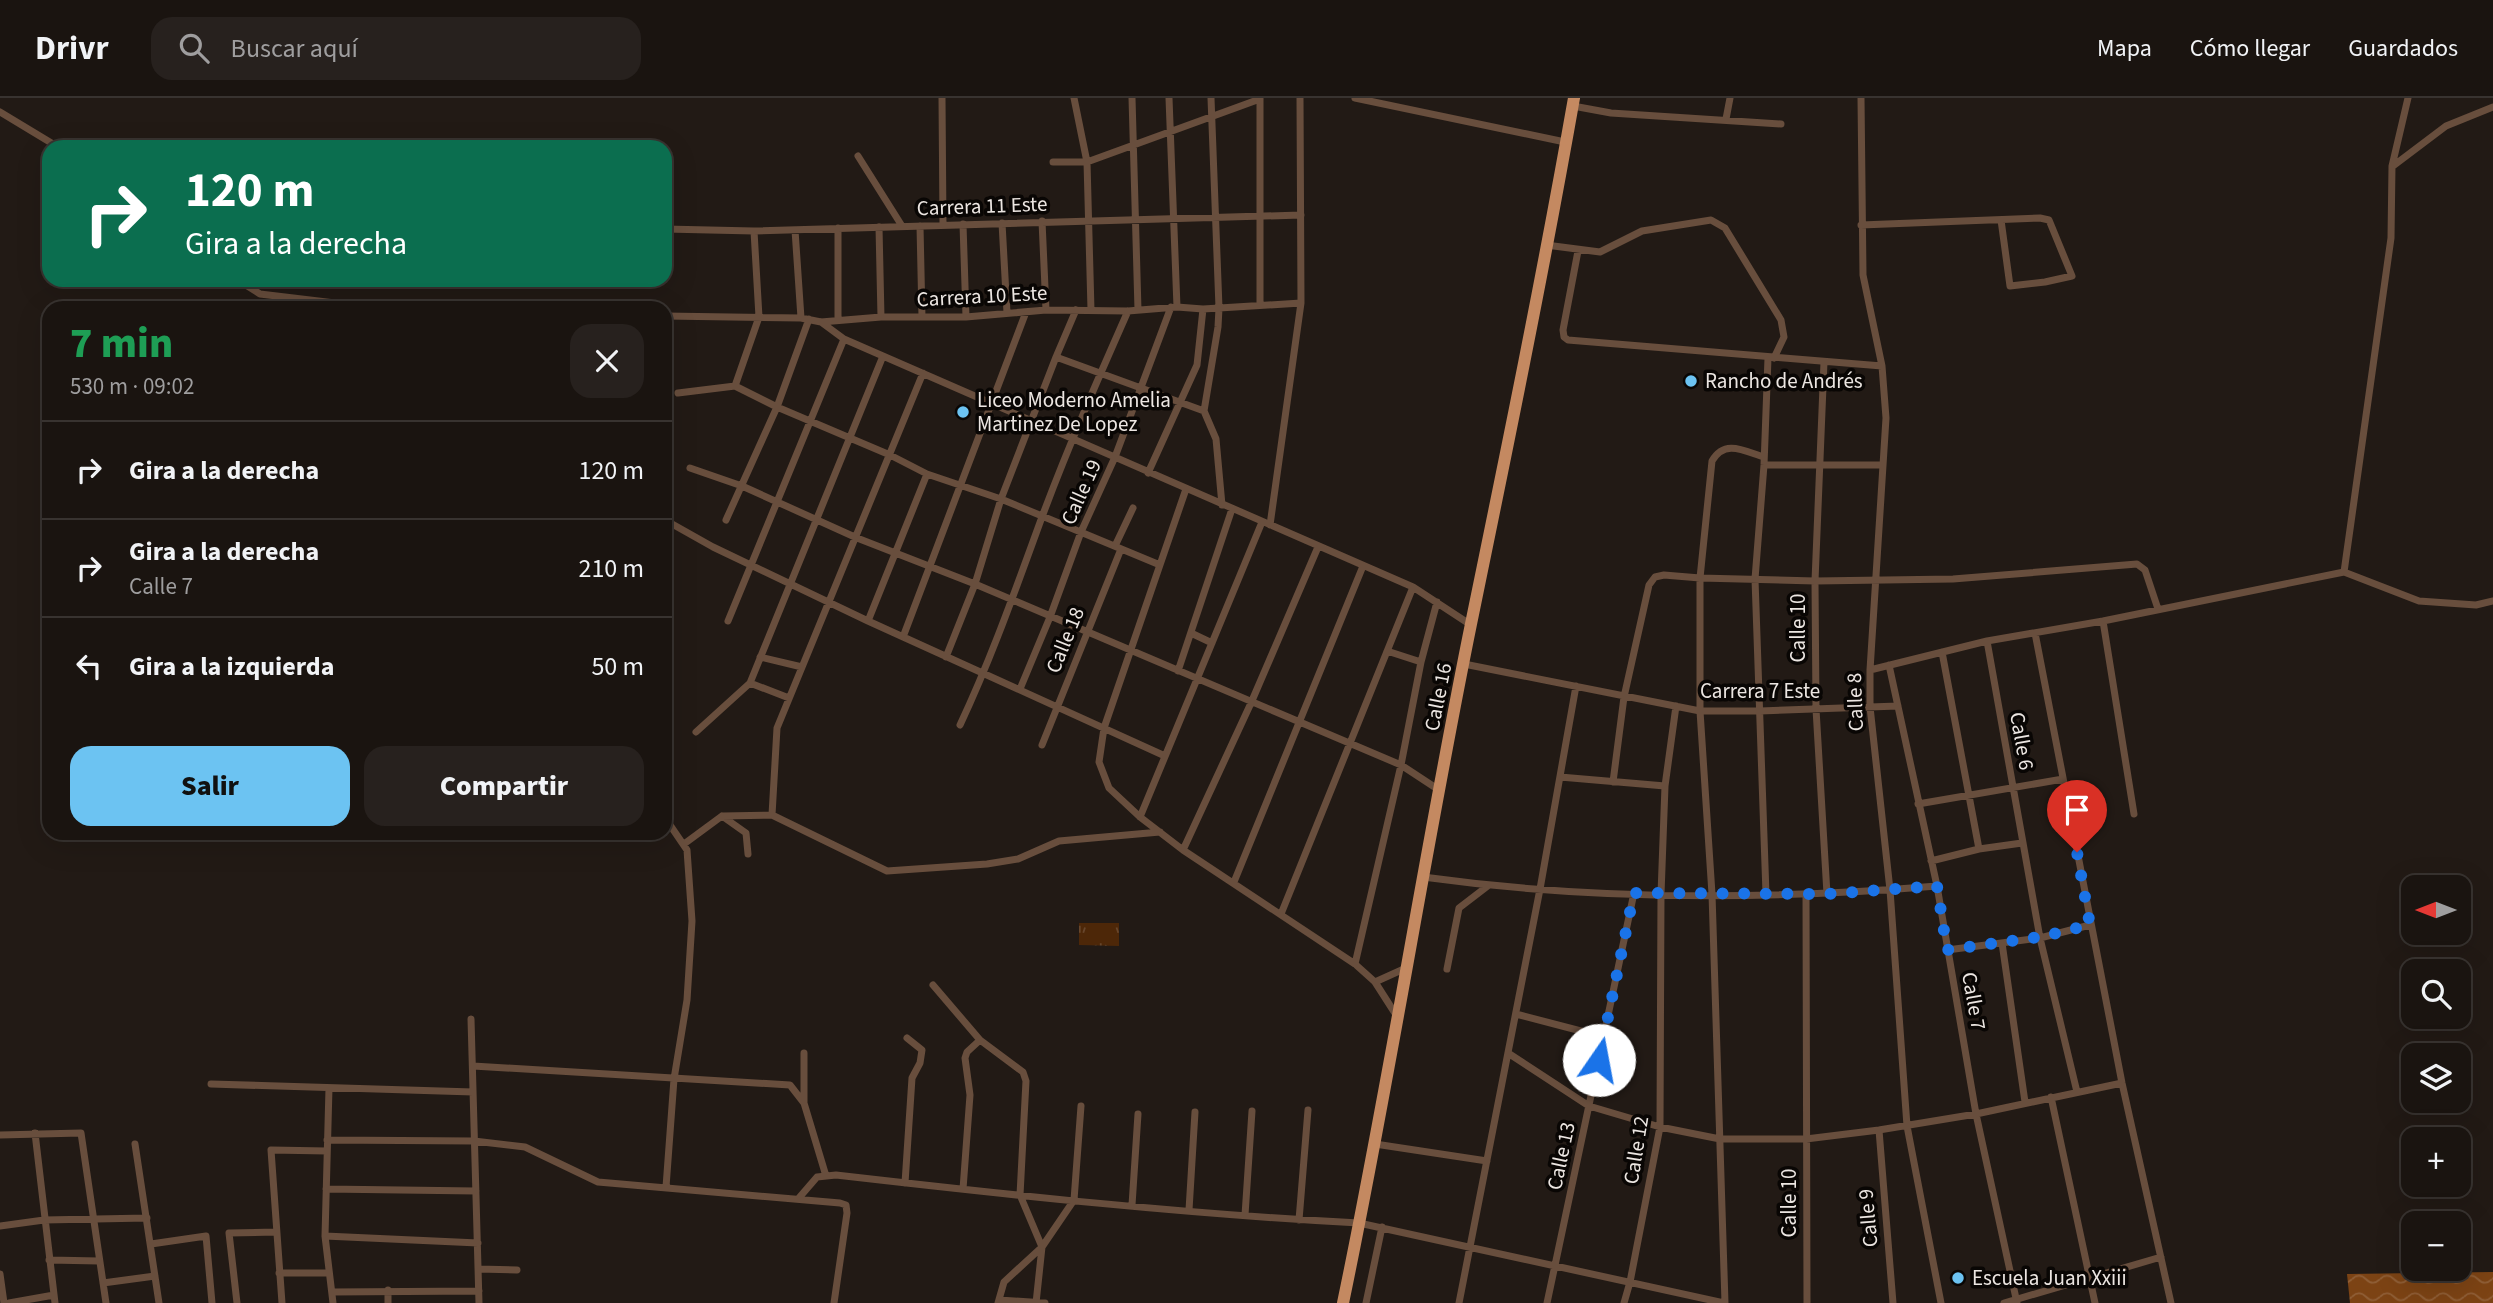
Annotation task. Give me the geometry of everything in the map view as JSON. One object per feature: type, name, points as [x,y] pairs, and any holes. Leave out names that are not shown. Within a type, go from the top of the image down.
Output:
[{"type":"highway","name":"Calle 16","points":[[1343,1303],[1565,142],[1578,105]]},
{"type":"street","points":[[942,98],[943,225]]},
{"type":"street","points":[[1074,98],[1087,162],[1091,310]]},
{"type":"street","points":[[1132,98],[1138,310]]},
{"type":"street","name":"Calle 19","points":[[1020,689],[1051,617],[1081,532],[1115,457],[1174,307],[1169,98]]},
{"type":"street","points":[[1211,98],[1219,308],[1204,411],[1216,439],[1222,505]]},
{"type":"street","points":[[1052,162],[1087,162],[1259,98],[1260,304]]},
{"type":"street","points":[[1140,817],[1212,643],[1266,524],[1301,303],[1300,98]]},
{"type":"street","points":[[1355,98],[1565,142]]},
{"type":"street","points":[[1726,119],[1730,98]]},
{"type":"street","name":"Calle 8","points":[[1861,98],[1863,275],[1882,366],[1886,418],[1870,707],[1890,890],[1907,1126],[1941,1303]]},
{"type":"street","points":[[2344,572],[2391,238],[2392,166],[2408,98]]},
{"type":"street","points":[[1578,105],[1600,111],[1781,124]]},
{"type":"street","points":[[2392,166],[2446,126],[2493,107]]},
{"type":"street","points":[[0,112],[46,140]]},
{"type":"street","points":[[858,156],[902,226]]},
{"type":"street","name":"Carrera 11 Este","points":[[672,229],[754,231],[1301,215]]},
{"type":"street","points":[[1546,245],[1605,251],[1642,230],[1711,220],[1726,228],[1781,320],[1784,337],[1771,358],[1755,579],[1766,894]]},
{"type":"street","points":[[1861,225],[2001,220],[2049,220],[2072,276],[2010,286],[2001,220]]},
{"type":"street","points":[[1042,221],[1046,310]]},
{"type":"street","points":[[1002,223],[1007,313]]},
{"type":"street","points":[[963,224],[966,317]]},
{"type":"street","points":[[920,226],[922,317]]},
{"type":"street","points":[[879,227],[881,317]]},
{"type":"street","points":[[838,228],[838,319]]},
{"type":"street","points":[[726,520],[777,407],[805,318],[795,230]]},
{"type":"street","points":[[735,387],[759,317],[754,231]]},
{"type":"street","points":[[1575,250],[1563,330],[1564,337],[1569,340],[1882,366]]},
{"type":"street","points":[[249,287],[260,294],[318,301]]},
{"type":"street","name":"Carrera 10 Este","points":[[672,316],[805,318],[821,322],[881,317],[966,317],[1046,310],[1128,311],[1174,307],[1203,309],[1301,303]]},
{"type":"street","points":[[1148,473],[1197,365],[1203,309]]},
{"type":"street","points":[[946,657],[975,584],[1001,499],[1076,310]]},
{"type":"street","points":[[960,725],[1013,600],[1042,516],[1073,439],[1128,311]]},
{"type":"street","points":[[903,637],[1026,312]]},
{"type":"street","points":[[821,322],[844,340],[1413,587],[1471,625]]},
{"type":"street","points":[[728,621],[844,340]]},
{"type":"street","points":[[696,732],[750,683],[883,356]]},
{"type":"street","points":[[1056,358],[1204,411]]},
{"type":"street","name":"Calle 10","points":[[1824,362],[1815,581],[1816,709],[1827,894]]},
{"type":"street","points":[[1197,365],[1210,367]]},
{"type":"street","points":[[772,815],[777,728],[858,538],[923,373]]},
{"type":"street","points":[[678,393],[735,387],[890,455],[926,474],[1001,499],[1160,565]]},
{"type":"street","points":[[799,1199],[817,1177],[836,1175],[1074,1200],[1359,1223],[1725,1303],[1712,894],[1700,711],[1700,578],[1712,461],[1717,452],[1737,448],[1764,461],[1818,465],[1883,465]]},
{"type":"street","points":[[690,468],[742,486],[858,538],[930,565],[1350,743],[1401,765],[1439,790]]},
{"type":"street","points":[[867,621],[926,474]]},
{"type":"street","points":[[1186,489],[1104,728],[1099,762],[1109,788],[1140,817],[1183,850],[1356,964],[1374,982],[1398,1019]]},
{"type":"street","name":"Calle 18","points":[[1042,745],[1133,508]]},
{"type":"street","points":[[1178,671],[1232,509]]},
{"type":"street","points":[[672,524],[867,621],[1166,756]]},
{"type":"street","points":[[1183,850],[1251,703],[1318,547]]},
{"type":"street","points":[[1613,782],[1624,697],[1649,585],[1655,577],[1664,575],[1815,581],[1953,579],[2137,564],[2145,570],[2158,609]]},
{"type":"street","points":[[1234,882],[1363,566]]},
{"type":"street","points":[[1870,670],[1987,641],[2103,621],[2344,572],[2419,601],[2476,605],[2493,601]]},
{"type":"street","points":[[1281,914],[1413,587]]},
{"type":"street","points":[[1356,964],[1401,765],[1421,662],[1437,602]]},
{"type":"street","points":[[2103,621],[2134,814]]},
{"type":"street","points":[[1191,633],[1212,643]]},
{"type":"street","points":[[2035,633],[2122,1083],[2171,1303]]},
{"type":"street","name":"Calle 6","points":[[1987,641],[2040,937],[2077,1092]]},
{"type":"street","points":[[1387,651],[1421,662]]},
{"type":"street","points":[[1942,652],[1979,849]]},
{"type":"street","points":[[760,657],[802,667]]},
{"type":"street","name":"Carrera 7 Este","points":[[1464,664],[1700,711],[1898,706]]},
{"type":"street","name":"Calle 7","points":[[1889,665],[1937,886],[1976,1114],[2017,1301]]},
{"type":"street","points":[[750,683],[789,698]]},
{"type":"street","points":[[1460,1303],[1540,889],[1576,686]]},
{"type":"street","name":"Calle 12","points":[[1624,1303],[1660,1127],[1661,894],[1665,786],[1676,706]]},
{"type":"street","points":[[1560,777],[1665,786]]},
{"type":"street","points":[[1918,804],[2063,779]]},
{"type":"street","points":[[684,844],[722,816],[772,815],[887,871],[987,864],[1018,859],[1059,841],[1160,831]]},
{"type":"street","points":[[722,816],[746,833],[748,854]]},
{"type":"street","points":[[666,1187],[674,1079],[687,1000],[692,921],[690,874],[684,844],[672,828]]},
{"type":"street","points":[[1931,862],[1979,849],[2022,843]]},
{"type":"street","points":[[1423,877],[1540,889],[1661,894],[1827,894],[1937,886]]},
{"type":"street","points":[[1447,969],[1458,908],[1490,884]]},
{"type":"street","name":"Calle 13","points":[[1547,1303],[1634,893]]},
{"type":"street","name":"Calle 10","points":[[1806,893],[1807,1303]]},
{"type":"street","points":[[1947,950],[2040,937],[2090,925]]},
{"type":"street","points":[[2002,943],[2025,1102]]},
{"type":"street","points":[[1374,982],[1407,968]]},
{"type":"street","points":[[933,985],[980,1040],[1023,1072],[1026,1081],[1020,1195],[1042,1247],[1039,1303],[999,1302],[1004,1282],[1042,1247],[1074,1200],[1081,1106]]},
{"type":"street","points":[[1516,1014],[1604,1037]]},
{"type":"street","points":[[471,1019],[480,1303]]},
{"type":"street","points":[[905,1183],[912,1078],[920,1063],[922,1050],[906,1038]]},
{"type":"street","points":[[962,1189],[970,1095],[965,1058],[967,1052],[980,1040]]},
{"type":"street","points":[[804,1053],[804,1103],[826,1176]]},
{"type":"street","points":[[1508,1053],[1589,1106],[1660,1127],[1720,1139],[1806,1139],[1879,1130],[1976,1114],[2122,1083]]},
{"type":"street","points":[[472,1066],[790,1085],[804,1103]]},
{"type":"street","points":[[211,1084],[473,1092]]},
{"type":"street","points":[[329,1088],[325,1236],[333,1303]]},
{"type":"street","points":[[2051,1097],[2095,1303]]},
{"type":"street","points":[[1299,1220],[1308,1110]]},
{"type":"street","points":[[1245,1215],[1251,1111]]},
{"type":"street","points":[[1189,1210],[1195,1112]]},
{"type":"street","points":[[1132,1205],[1138,1114]]},
{"type":"street","name":"Calle 9","points":[[1879,1130],[1893,1303]]},
{"type":"street","points":[[0,1274],[6,1303],[55,1299],[35,1133]]},
{"type":"street","points":[[0,1135],[81,1133],[106,1303]]},
{"type":"street","points":[[327,1140],[474,1141],[525,1147],[598,1181],[846,1205],[834,1303]]},
{"type":"street","points":[[135,1144],[159,1303]]},
{"type":"street","points":[[1375,1144],[1487,1161]]},
{"type":"street","points":[[282,1303],[271,1150],[327,1151]]},
{"type":"street","points":[[326,1189],[476,1191]]},
{"type":"street","points":[[0,1226],[44,1220],[146,1217]]},
{"type":"street","points":[[1366,1303],[1382,1227]]},
{"type":"street","points":[[237,1303],[229,1233],[276,1232]]},
{"type":"street","points":[[151,1244],[206,1236],[212,1303]]},
{"type":"street","points":[[325,1236],[478,1243]]},
{"type":"street","points":[[2004,1303],[2161,1257]]},
{"type":"street","points":[[50,1260],[99,1261]]},
{"type":"street","points":[[478,1269],[517,1270]]},
{"type":"street","points":[[279,1273],[329,1273]]},
{"type":"street","points":[[103,1283],[155,1276]]},
{"type":"street","points":[[388,1290],[388,1303]]},
{"type":"street","points":[[332,1292],[479,1291]]},
{"type":"green space","points":[[1079,923],[1119,923],[1119,946],[1079,945]]},
{"type":"water","points":[[2471,1272],[2493,1272],[2493,1303],[2350,1303],[2347,1274],[2401,1273],[2401,1281],[2471,1281]]},
{"type":"place","name":"Rancho de Andrés","points":[[1691,381]]},
{"type":"place","name":"Liceo Moderno Amelia Martinez De Lopez","points":[[963,412]]},
{"type":"place","name":"Escuela Juan Xxiii","points":[[1958,1278]]},
{"type":"route","points":[[1599,1060],[1634,893],[1827,894],[1937,886],[1947,950],[2040,937],[2090,925],[2077,852]]}]
